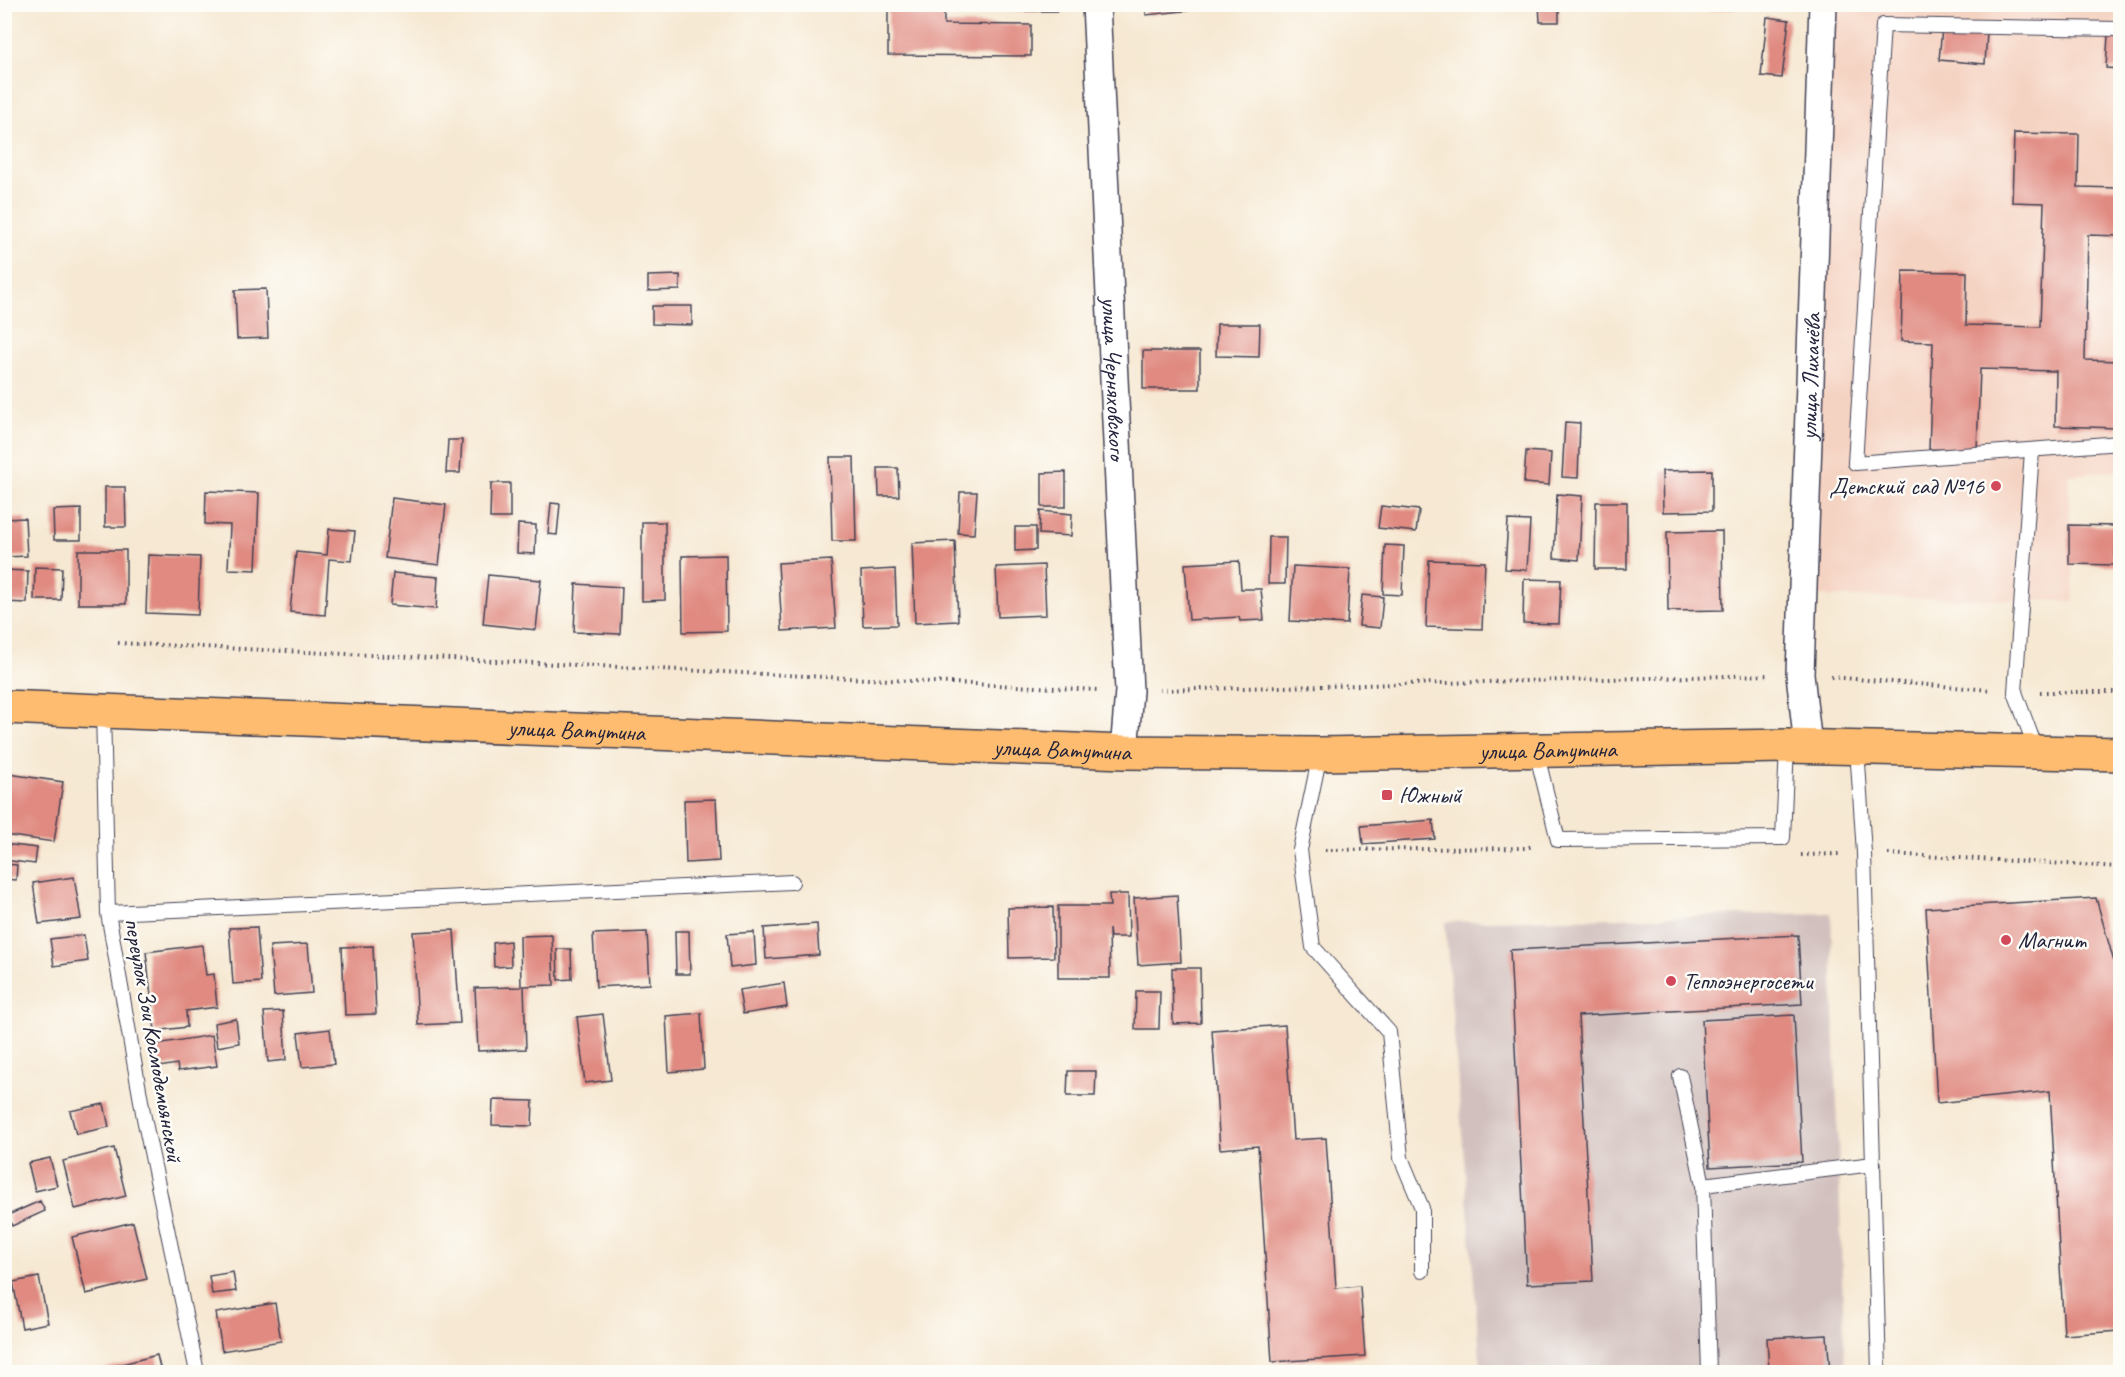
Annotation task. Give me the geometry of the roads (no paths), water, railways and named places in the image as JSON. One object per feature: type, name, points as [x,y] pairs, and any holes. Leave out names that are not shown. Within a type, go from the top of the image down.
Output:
[{"type":"main road","name":"улица Ватутина","points":[[4,706],[1124,752],[1320,754],[1798,746],[2121,754]]},
{"type":"street","name":"улица Черняховского","points":[[1096,4],[1129,691],[1124,752]]},
{"type":"street","name":"улица Лихачёва","points":[[1798,746],[1823,4]]},
{"type":"lane","points":[[2121,29],[1883,25],[1856,463],[2121,443]]},
{"type":"lane","points":[[2032,451],[2014,692],[2037,752]]},
{"type":"lane","name":"переулок Зои Космодемьянской","points":[[103,711],[108,913],[144,1118],[197,1372]]},
{"type":"lane","points":[[1536,751],[1558,840],[1783,838],[1798,746]]},
{"type":"lane","points":[[1857,747],[1864,853],[1880,1372]]},
{"type":"lane","points":[[1320,754],[1300,850],[1313,947],[1389,1032],[1401,1158],[1422,1208],[1422,1271]]},
{"type":"lane","points":[[108,913],[792,882]]},
{"type":"lane","points":[[1680,1076],[1703,1185],[1709,1372]]},
{"type":"lane","points":[[1703,1185],[1873,1164]]},
{"type":"place","name":"Детский сад №16","points":[[1996,486]]},
{"type":"place","name":"Южный","points":[[1387,795]]},
{"type":"place","name":"Магнит","points":[[2006,940]]},
{"type":"place","name":"Теплоэнергосети","points":[[1671,981]]}]
